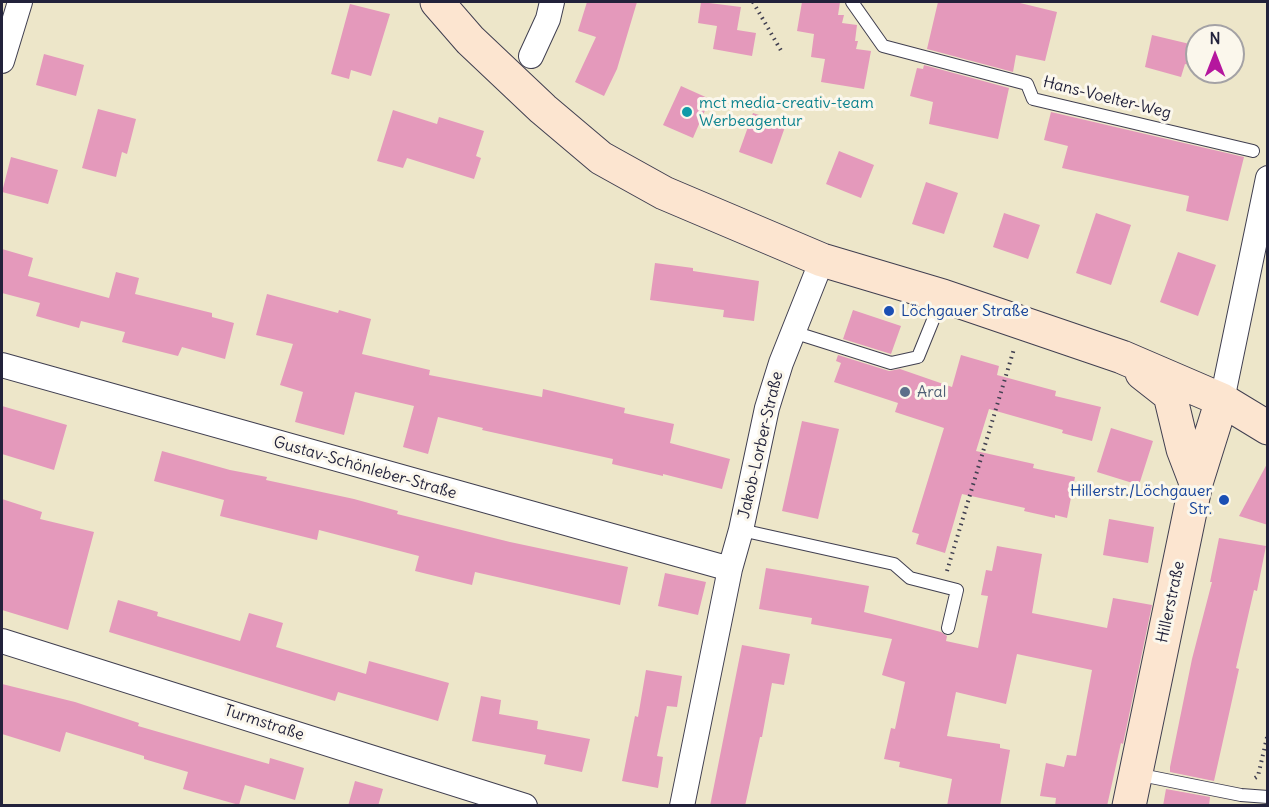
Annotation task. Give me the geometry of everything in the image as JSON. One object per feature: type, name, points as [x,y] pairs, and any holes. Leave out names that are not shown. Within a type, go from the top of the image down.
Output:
[{"type":"main road","points":[[437,2],[470,40],[543,109],[601,158],[664,192],[822,260],[943,296],[1122,357],[1222,400],[1268,428]]},
{"type":"main road","points":[[1122,357],[1170,395],[1184,449],[1196,483]]},
{"type":"main road","name":"Hillerstraße","points":[[1129,806],[1196,483],[1222,400]]},
{"type":"street","points":[[2,61],[20,2]]},
{"type":"street","points":[[531,56],[548,19],[552,2]]},
{"type":"street","points":[[1222,400],[1267,184]]},
{"type":"street","name":"Jakob-Lorber-Straße","points":[[682,806],[730,569],[741,530],[767,408],[781,363],[822,260]]},
{"type":"street","name":"Gustav-Schönleber-Straße","points":[[2,365],[730,569]]},
{"type":"street","name":"Turmstraße","points":[[2,642],[525,806]]},
{"type":"lane","name":"Hans-Voelter-Weg","points":[[852,2],[883,46],[1027,84],[1033,99],[1253,151]]},
{"type":"lane","points":[[793,332],[891,363],[918,357],[943,296]]},
{"type":"lane","name":"Jakob-Lorber-Straße","points":[[741,530],[894,564],[910,578],[957,590],[948,628]]},
{"type":"lane","points":[[1135,774],[1241,800],[1268,797]]},
{"type":"path","points":[[753,2],[783,54]]},
{"type":"path","points":[[950,561],[1016,341]]},
{"type":"path","points":[[1241,800],[1258,776],[1268,733]]},
{"type":"building","points":[[587,2],[637,2],[617,69],[604,96],[575,82],[596,37],[578,31]]},
{"type":"building","points":[[701,2],[741,7],[737,30],[756,33],[752,56],[713,49],[717,26],[698,23]]},
{"type":"building","points":[[802,2],[840,2],[838,15],[844,15],[842,23],[857,25],[856,49],[871,51],[864,89],[821,82],[825,59],[811,57],[814,34],[797,31]]},
{"type":"building","points":[[938,2],[1016,2],[1057,12],[1045,61],[1016,55],[1013,72],[927,49]]},
{"type":"building","points":[[350,4],[390,14],[371,76],[351,70],[349,79],[331,74]]},
{"type":"building","points":[[1152,35],[1185,43],[1185,64],[1181,77],[1145,67]]},
{"type":"building","points":[[44,54],[84,65],[76,96],[36,85]]},
{"type":"building","points":[[924,65],[1009,88],[998,139],[929,124],[933,102],[910,96],[917,68],[923,69]]},
{"type":"building","name":"mct media-creativ-team Werbeagentur","points":[[681,86],[710,99],[693,138],[663,125]]},
{"type":"building","points":[[98,109],[136,119],[127,154],[122,152],[116,177],[82,168]]},
{"type":"building","points":[[393,110],[437,124],[439,117],[484,131],[476,156],[481,158],[474,179],[407,158],[403,168],[377,161]]},
{"type":"building","points":[[1051,112],[1244,157],[1228,221],[1186,211],[1189,196],[1062,168],[1068,146],[1044,140]]},
{"type":"building","points":[[753,113],[786,124],[772,164],[739,152]]},
{"type":"building","points":[[839,151],[874,165],[861,198],[826,184]]},
{"type":"building","points":[[11,157],[58,170],[48,204],[2,192]]},
{"type":"building","points":[[926,182],[958,193],[944,234],[912,224]]},
{"type":"building","points":[[1004,213],[1040,225],[1028,259],[993,247]]},
{"type":"building","points":[[1096,213],[1131,225],[1111,285],[1076,273]]},
{"type":"building","points":[[2,249],[33,258],[28,276],[109,298],[116,272],[139,278],[135,294],[212,313],[212,317],[234,323],[225,359],[182,347],[178,356],[122,342],[125,332],[81,321],[79,328],[36,316],[40,303],[2,293]]},
{"type":"building","points":[[1178,252],[1216,265],[1198,316],[1160,302]]},
{"type":"building","points":[[655,263],[759,281],[754,321],[723,317],[724,310],[650,300]]},
{"type":"building","points":[[267,294],[338,313],[339,310],[371,319],[362,354],[430,370],[429,375],[542,397],[543,389],[625,408],[624,413],[674,424],[670,443],[730,459],[722,489],[612,464],[613,459],[482,430],[483,428],[438,417],[428,454],[403,447],[414,406],[355,392],[344,435],[295,422],[303,392],[280,385],[293,344],[256,335]]},
{"type":"building","points":[[853,310],[901,326],[891,354],[843,339]]},
{"type":"building","points":[[838,355],[889,371],[900,369],[952,387],[961,355],[999,366],[997,375],[1056,391],[1055,396],[1101,407],[1092,441],[1062,433],[1063,430],[989,409],[976,451],[1034,464],[1033,468],[1075,477],[1067,518],[1055,515],[1055,518],[1024,511],[1025,508],[962,494],[945,553],[916,544],[919,534],[912,532],[944,428],[895,412],[898,403],[834,382],[841,363],[836,361]]},
{"type":"building","points":[[2,406],[67,425],[54,470],[2,454]]},
{"type":"building","points":[[802,421],[839,429],[818,519],[782,511]]},
{"type":"building","points":[[1111,428],[1153,441],[1139,485],[1097,472]]},
{"type":"building","points":[[162,451],[230,470],[267,477],[266,480],[354,499],[398,511],[397,514],[510,542],[628,567],[620,605],[475,572],[472,585],[415,571],[419,556],[319,530],[317,540],[220,516],[224,500],[154,481]]},
{"type":"building","points":[[1268,462],[1268,525],[1239,516]]},
{"type":"building","points":[[2,499],[42,512],[40,519],[94,532],[68,630],[2,610]]},
{"type":"building","points":[[1109,519],[1154,527],[1148,563],[1103,555]]},
{"type":"building","points":[[1219,538],[1266,546],[1257,591],[1254,590],[1236,668],[1239,669],[1214,781],[1170,772],[1170,767],[1192,659],[1212,582],[1210,582]]},
{"type":"building","points":[[997,546],[1042,554],[1032,613],[1107,628],[1113,598],[1152,605],[1123,744],[1121,743],[1107,806],[1055,806],[1056,798],[1040,796],[1046,763],[1064,767],[1067,755],[1076,756],[1092,670],[1017,654],[1006,704],[956,692],[947,736],[1000,744],[1000,748],[1010,750],[1000,806],[947,806],[952,779],[899,767],[900,762],[884,759],[891,728],[895,729],[905,682],[882,675],[892,639],[811,624],[812,618],[759,609],[766,568],[802,574],[869,586],[864,612],[941,632],[947,636],[946,641],[978,648],[988,596],[981,595],[986,570],[992,571]]},
{"type":"building","points":[[665,573],[706,582],[698,615],[658,606]]},
{"type":"building","points":[[118,600],[158,612],[157,616],[240,641],[249,613],[283,623],[276,647],[366,674],[369,661],[449,683],[438,721],[338,692],[335,701],[109,632]]},
{"type":"building","points":[[742,645],[790,654],[784,685],[772,683],[762,737],[760,737],[745,806],[710,806]]},
{"type":"building","points":[[646,670],[682,676],[677,707],[667,706],[657,756],[663,757],[658,788],[622,781],[635,716],[638,717]]},
{"type":"building","points":[[2,684],[75,702],[139,723],[138,726],[269,764],[270,758],[304,768],[295,800],[245,785],[239,805],[183,789],[188,772],[66,732],[60,752],[2,734]]},
{"type":"building","points":[[481,696],[501,700],[499,714],[538,721],[537,729],[590,739],[582,772],[544,764],[546,755],[472,741]]},
{"type":"building","points":[[355,781],[383,789],[378,806],[348,806]]},
{"type":"building","points":[[1166,789],[1210,797],[1209,806],[1163,806]]},
{"type":"place","name":"mct media-creativ-team Werbeagentur","points":[[687,112]]},
{"type":"place","name":"Löchgauer Straße","points":[[889,311]]},
{"type":"place","name":"Aral","points":[[905,392]]},
{"type":"place","name":"Hillerstr./Löchgauer Str.","points":[[1224,500]]}]
